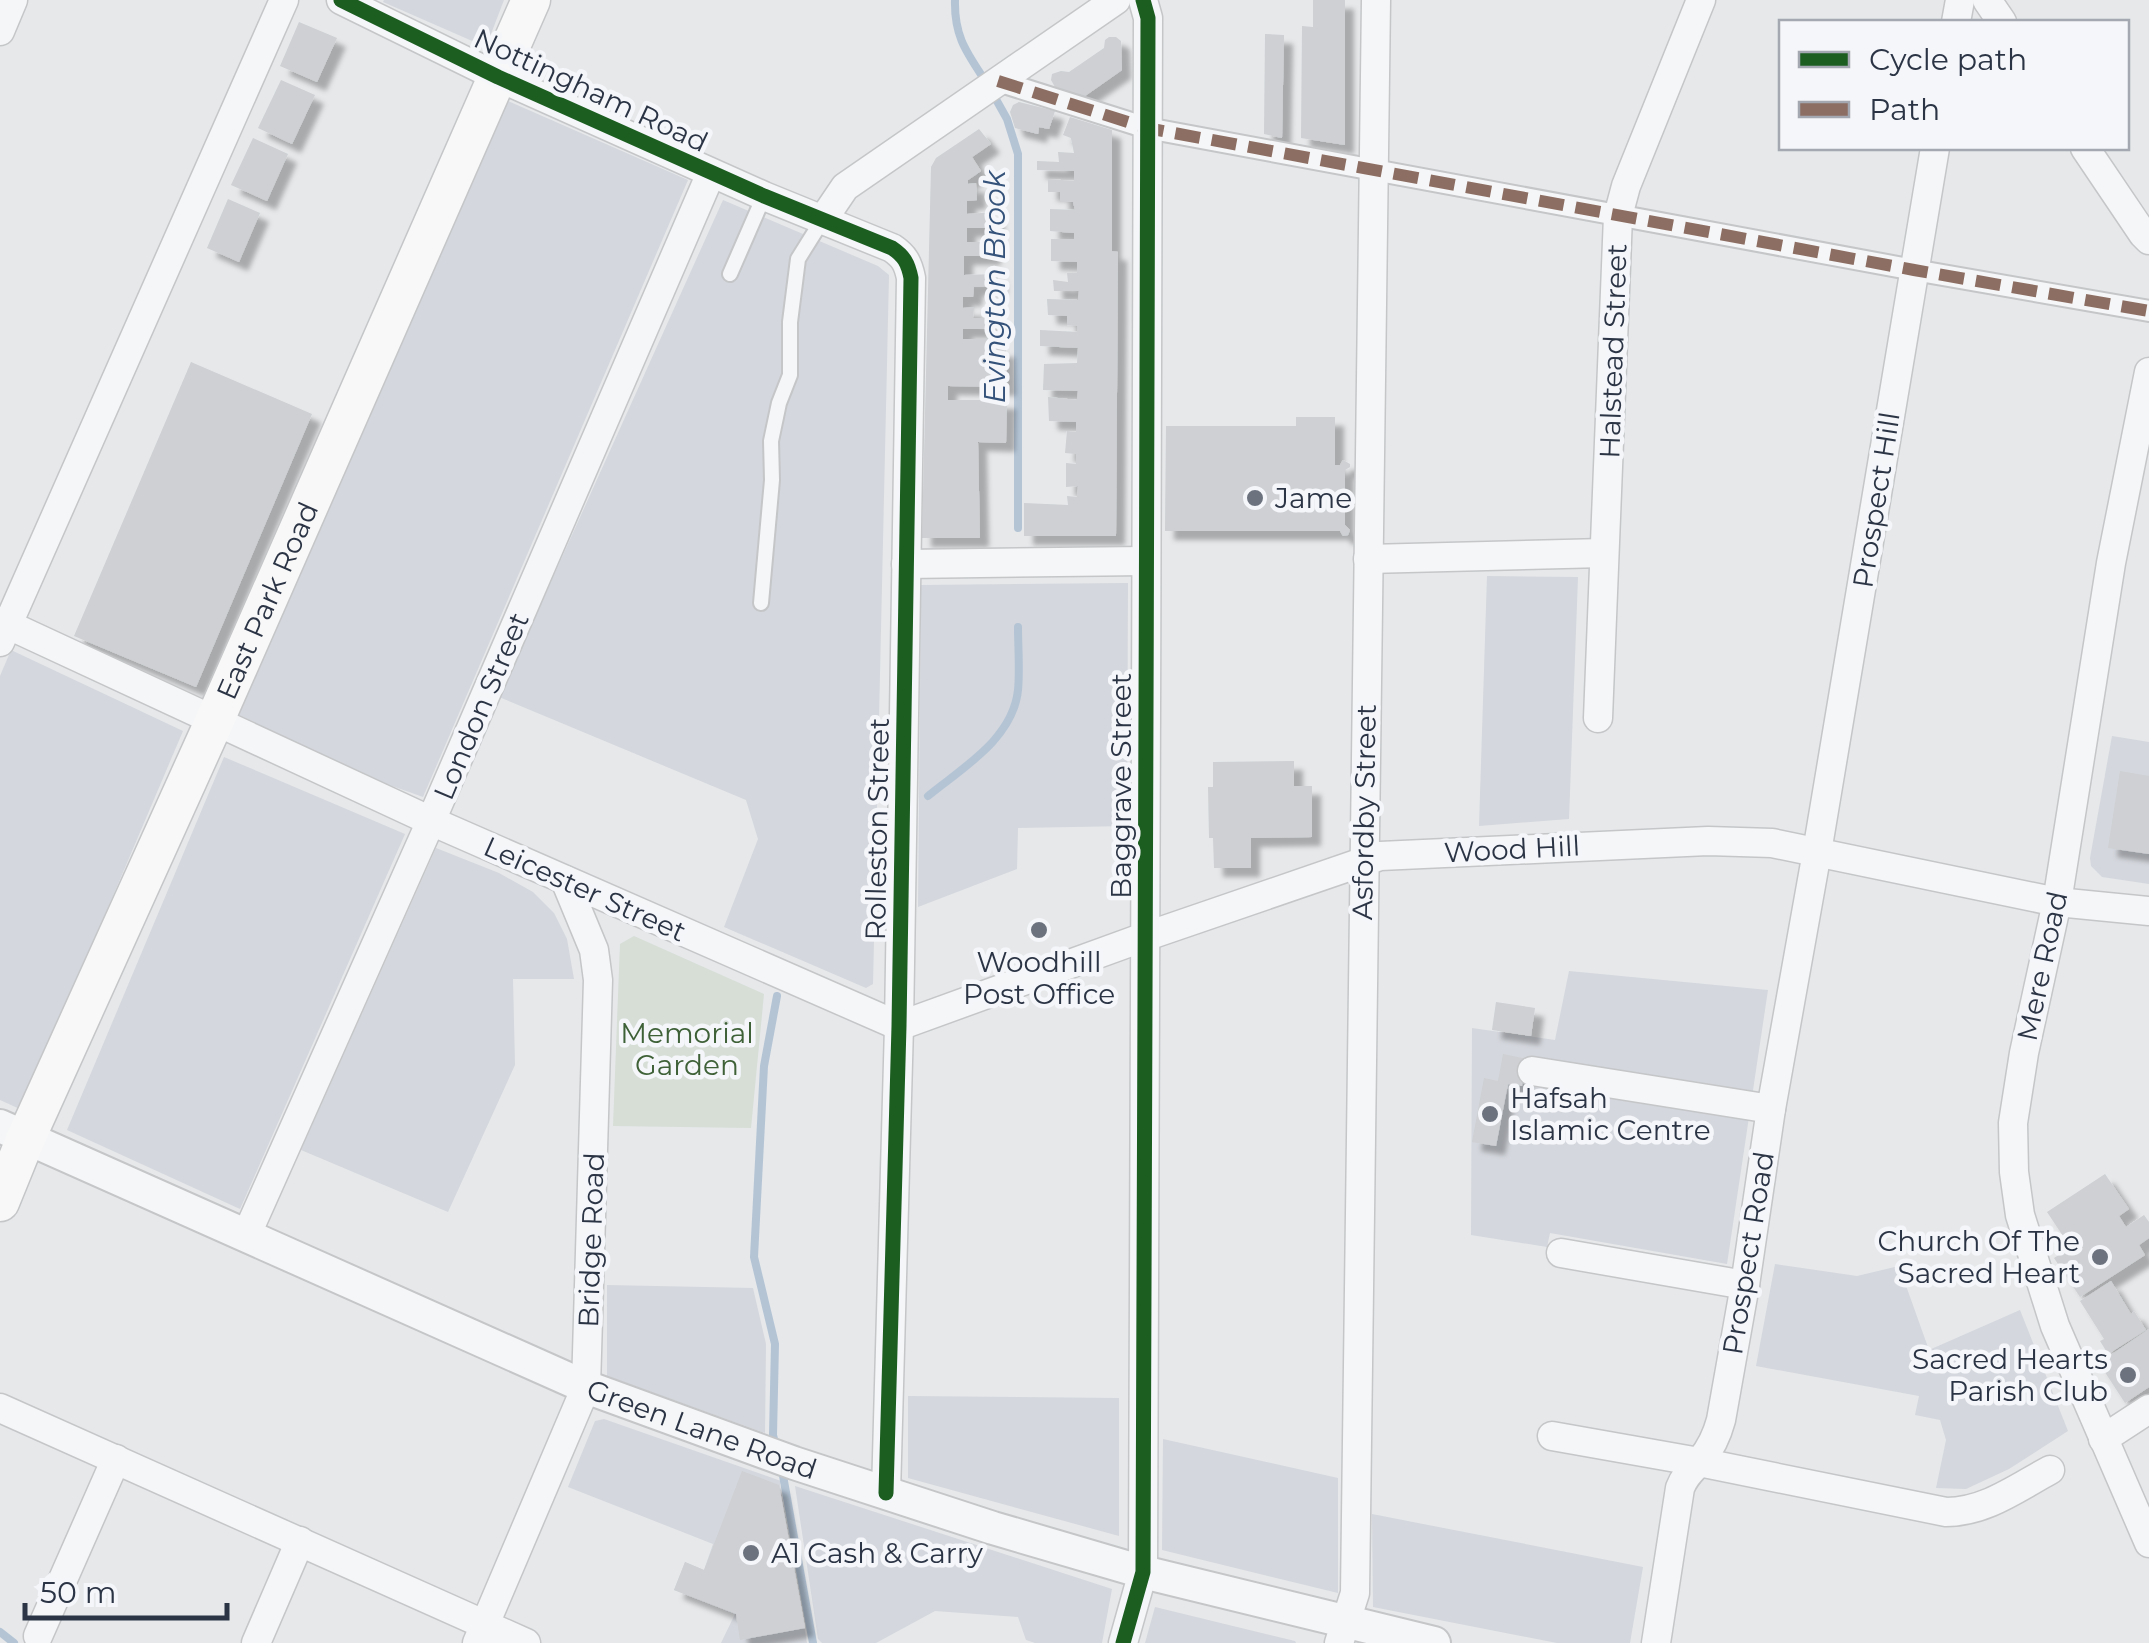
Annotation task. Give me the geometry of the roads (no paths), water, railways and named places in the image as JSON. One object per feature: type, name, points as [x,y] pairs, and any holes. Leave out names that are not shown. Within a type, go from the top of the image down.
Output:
[{"type":"main road","name":"East Park Road","points":[[0,1202],[13,1132],[214,722],[531,0]]},
{"type":"street","points":[[0,31],[14,0]]},
{"type":"street","points":[[3,629],[284,0]]},
{"type":"street","name":"Nottingham Road","points":[[341,0],[498,77],[764,196],[824,218]]},
{"type":"street","points":[[824,218],[845,187],[1116,0]]},
{"type":"street","name":"Baggrave Street","points":[[1123,1643],[1143,1572],[1148,18],[1143,0]]},
{"type":"street","name":"Asfordby Street","points":[[1342,1633],[1355,1594],[1376,0]]},
{"type":"street","name":"Halstead Street","points":[[1598,718],[1618,216],[1626,186],[1701,0]]},
{"type":"street","points":[[988,88],[1148,128],[2149,311]]},
{"type":"street","name":"Prospect Hill","points":[[1817,852],[1935,150]]},
{"type":"street","points":[[2086,150],[2149,240]]},
{"type":"street","name":"London Street","points":[[246,1236],[711,173]]},
{"type":"street","name":"Rolleston Street","points":[[824,218],[892,248],[902,256],[911,278],[899,1026],[886,1493]]},
{"type":"street","name":"Mere Road","points":[[2148,381],[2111,563],[2057,902],[2013,1123],[2020,1215],[2056,1326],[2149,1543]]},
{"type":"street","points":[[1368,560],[1604,553]]},
{"type":"street","points":[[906,564],[1145,562]]},
{"type":"street","name":"Leicester Street","points":[[3,629],[899,1026]]},
{"type":"street","name":"Wood Hill","points":[[899,1026],[1380,856],[1708,840],[1772,843],[2057,902],[2149,911]]},
{"type":"street","name":"Prospect Road","points":[[1656,1643],[1680,1488],[1686,1474],[1714,1442],[1722,1420],[1771,1108],[1817,852]]},
{"type":"street","name":"Bridge Road","points":[[481,1634],[586,1386],[598,980],[594,950],[565,880]]},
{"type":"street","points":[[1532,1072],[1771,1108]]},
{"type":"street","name":"Green Lane Road","points":[[13,1132],[586,1386],[782,1458],[993,1528],[1342,1633],[1434,1643]]},
{"type":"street","points":[[1561,1252],[1745,1285]]},
{"type":"street","points":[[0,1408],[300,1541],[481,1634],[526,1643]]},
{"type":"street","points":[[2103,1439],[2149,1408]]},
{"type":"street","points":[[1552,1436],[1946,1512],[1981,1508],[2050,1470]]},
{"type":"street","points":[[38,1636],[116,1459]]},
{"type":"street","points":[[256,1643],[300,1541]]},
{"type":"lane","points":[[730,274],[764,196]]},
{"type":"lane","points":[[761,603],[772,480],[771,441],[790,376],[790,322],[798,259],[824,218]]},
{"type":"waterway","name":"Evington Brook","points":[[955,0],[959,35],[986,82]]},
{"type":"waterway","name":"Evington Brook","points":[[993,94],[1007,119],[1018,154],[1018,528]]},
{"type":"waterway","name":"Evington Brook","points":[[928,796],[984,751],[1007,723],[1018,690],[1018,627]]},
{"type":"waterway","name":"Evington Brook","points":[[776,1447],[775,1344],[754,1257],[764,1066],[777,996]]},
{"type":"waterway","name":"Evington Brook","points":[[782,1470],[813,1643]]},
{"type":"waterway","points":[[0,1632],[14,1643]]},
{"type":"place","name":"Jame","points":[[1255,498]]},
{"type":"place","name":"Woodhill Post Office","points":[[1039,930]]},
{"type":"place","name":"Hafsah Islamic Centre","points":[[1490,1114]]},
{"type":"place","name":"Church Of The Sacred Heart","points":[[2100,1257]]},
{"type":"place","name":"Sacred Hearts Parish Club","points":[[2128,1375]]},
{"type":"place","name":"A1 Cash & Carry","points":[[751,1553]]},
{"type":"park label","name":"Memorial Garden","points":[[687,1049]]}]
